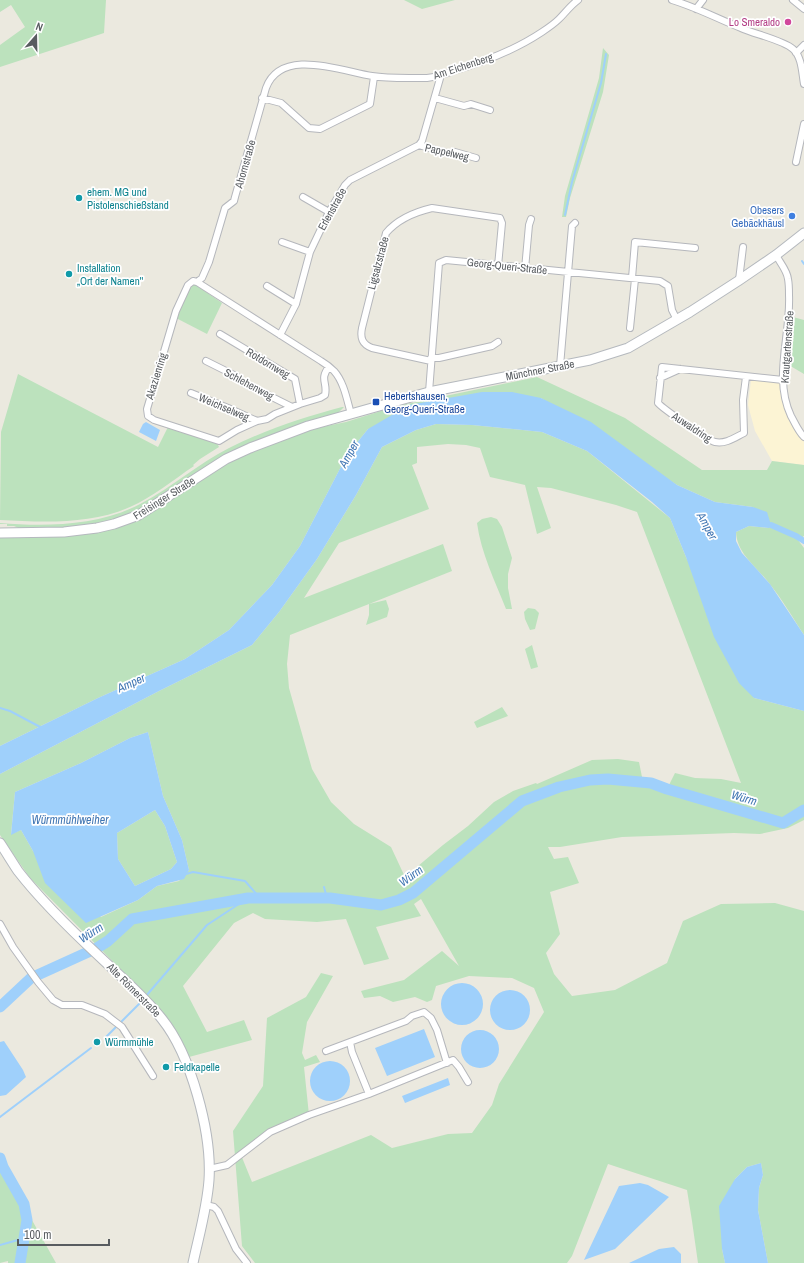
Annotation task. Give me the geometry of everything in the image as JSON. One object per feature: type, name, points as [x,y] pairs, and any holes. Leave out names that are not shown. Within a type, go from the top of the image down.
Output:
[{"type":"main road","name":"Münchner Straße","points":[[250,448],[308,426],[429,392],[590,360],[628,348],[677,320],[739,280],[776,255],[804,233]]},
{"type":"main road","name":"Freisinger Straße","points":[[0,533],[79,530],[109,525],[127,520],[148,510],[210,468],[250,448]]},
{"type":"main road","name":"Alte Römerstraße","points":[[0,843],[18,871],[51,909],[137,992],[163,1020],[185,1058],[202,1118],[206,1138],[209,1169],[206,1205],[201,1233],[193,1263]]},
{"type":"street","name":"Am Eichenberg","points":[[283,68],[298,64],[328,67],[374,77],[390,78],[427,78],[441,75],[466,68],[496,56],[528,40],[557,21],[578,0]]},
{"type":"street","points":[[672,0],[788,46],[796,53],[802,69],[804,84]]},
{"type":"street","points":[[696,9],[703,0]]},
{"type":"street","points":[[793,0],[804,9]]},
{"type":"street","points":[[796,53],[804,45]]},
{"type":"street","name":"Ahornstraße","points":[[197,282],[202,278],[209,262],[225,208],[234,201],[236,197],[268,80],[274,73],[283,68]]},
{"type":"street","points":[[419,145],[422,141],[441,75]]},
{"type":"street","points":[[262,98],[281,103],[309,128],[320,129],[370,104],[374,77]]},
{"type":"street","points":[[435,98],[464,106],[471,104],[490,110]]},
{"type":"street","points":[[796,162],[804,124]]},
{"type":"street","name":"Pappelweg","points":[[419,145],[450,154],[455,152],[476,158]]},
{"type":"street","name":"Erlenstraße","points":[[280,335],[296,304],[310,252],[329,212],[345,185],[350,180],[419,145]]},
{"type":"street","points":[[303,197],[329,212]]},
{"type":"street","name":"Ligsalzstraße","points":[[498,266],[502,223],[500,218],[432,208],[394,224],[386,233],[360,334],[366,346],[431,360],[492,346],[498,342]]},
{"type":"street","points":[[525,269],[529,225],[531,219]]},
{"type":"street","points":[[560,366],[572,226],[575,223]]},
{"type":"street","points":[[282,242],[310,252]]},
{"type":"street","points":[[630,328],[635,242],[695,248]]},
{"type":"street","points":[[739,280],[743,247]]},
{"type":"street","name":"Krautgartenstraße","points":[[776,255],[784,267],[788,279],[790,306],[783,380],[784,391],[787,407],[795,424],[804,437]]},
{"type":"street","name":"Georg-Queri-Straße","points":[[429,392],[439,263],[442,261],[446,260],[525,269],[660,281],[668,286],[672,310],[677,320]]},
{"type":"street","name":"Akazienring","points":[[197,282],[193,281],[188,285],[176,311],[146,409],[148,416],[154,420],[219,441],[237,430],[257,422],[267,420],[275,414],[325,395],[326,390],[324,373],[329,367]]},
{"type":"street","points":[[197,282],[329,367],[339,378],[351,414]]},
{"type":"street","points":[[267,286],[296,304]]},
{"type":"street","name":"Rotdornweg","points":[[220,334],[295,379],[300,404]]},
{"type":"street","name":"Schlehenweg","points":[[206,361],[238,377],[242,382],[292,407]]},
{"type":"street","points":[[660,378],[662,367],[783,380]]},
{"type":"street","points":[[660,378],[680,369]]},
{"type":"street","name":"Auwaldring","points":[[660,378],[657,399],[660,405],[713,442],[720,442],[729,441],[744,432],[743,400],[746,377]]},
{"type":"street","name":"Weichselweg","points":[[191,393],[257,422]]},
{"type":"street","points":[[0,924],[30,972],[53,1000],[62,1005],[82,1005],[105,1014],[122,1027],[153,1076]]},
{"type":"street","points":[[326,1050],[406,1021],[412,1016],[424,1012],[431,1018],[437,1030],[447,1063]]},
{"type":"street","points":[[350,1042],[352,1052],[369,1094]]},
{"type":"street","points":[[209,1169],[227,1165],[270,1132],[309,1115],[369,1094],[453,1060],[468,1082]]},
{"type":"street","points":[[206,1205],[214,1207],[218,1211],[236,1249],[247,1263]]},
{"type":"shaded area","points":[[751,380],[785,381],[790,407],[804,432],[804,465],[772,461],[755,431],[748,405]]},
{"type":"green space","points":[[0,0],[106,0],[104,33],[0,67],[0,45],[25,27],[11,5],[0,12]]},
{"type":"green space","points":[[404,0],[455,0],[422,9]]},
{"type":"green space","points":[[603,48],[609,55],[603,92],[570,198],[566,217],[562,217],[565,196],[599,78]]},
{"type":"green space","points":[[192,285],[196,285],[222,303],[207,334],[176,318]]},
{"type":"green space","points":[[793,317],[804,320],[804,374],[787,364]]},
{"type":"green space","points":[[18,374],[158,447],[168,427],[217,443],[219,447],[200,459],[193,465],[194,466],[155,493],[130,507],[115,513],[82,520],[66,521],[49,522],[0,520],[1,432]]},
{"type":"green space","points":[[537,377],[625,418],[702,470],[767,470],[772,461],[804,465],[804,536],[798,540],[804,548],[804,635],[774,589],[748,560],[737,540],[736,532],[749,526],[769,528],[753,507],[715,502],[677,485],[541,398],[368,429],[347,455],[300,546],[272,585],[229,630],[185,659],[98,698],[0,746],[0,538],[75,534],[138,519],[231,460],[307,430],[346,422],[397,406]]},
{"type":"green space","points":[[344,407],[338,413],[286,429],[237,449],[148,505],[126,516],[99,524],[68,528],[21,529],[14,526],[7,526],[7,524],[0,524],[0,523],[36,525],[72,523],[126,511],[153,497],[218,454],[256,435],[285,424]]},
{"type":"green space","points":[[436,424],[472,425],[542,432],[587,451],[670,518],[686,557],[754,698],[804,711],[804,820],[788,828],[760,834],[734,833],[622,837],[560,847],[548,847],[554,859],[568,857],[579,883],[550,892],[560,934],[546,953],[554,974],[572,996],[615,990],[667,963],[683,921],[721,904],[775,903],[804,911],[804,1263],[768,1263],[758,1210],[759,1188],[763,1175],[761,1163],[747,1167],[735,1179],[722,1249],[725,1263],[698,1263],[687,1190],[608,1164],[572,1256],[567,1263],[255,1263],[242,1246],[233,1131],[263,1086],[267,1018],[306,997],[321,973],[333,976],[307,1022],[302,1053],[305,1060],[316,1055],[320,1062],[304,1067],[309,1115],[270,1132],[241,1155],[252,1182],[371,1135],[392,1148],[448,1134],[472,1133],[492,1105],[499,1084],[544,1012],[534,988],[512,978],[469,976],[436,986],[432,1000],[427,1002],[415,997],[393,1002],[380,996],[364,998],[361,991],[404,980],[442,951],[459,966],[421,899],[414,904],[421,916],[376,927],[389,959],[364,965],[346,919],[317,922],[265,919],[253,913],[234,923],[183,986],[207,1032],[244,1020],[252,1040],[189,1057],[154,1003],[30,878],[0,835],[0,774],[159,691],[252,645],[279,612],[317,559],[356,495],[382,447],[416,430]],"holes":[[[448,444],[466,445],[480,448],[490,477],[525,485],[537,534],[551,528],[537,487],[551,488],[637,512],[741,783],[721,779],[695,778],[675,773],[667,789],[651,783],[643,782],[639,762],[618,759],[592,760],[537,784],[536,783],[513,791],[494,802],[468,826],[405,877],[391,847],[354,824],[331,802],[312,769],[289,688],[287,664],[290,635],[452,571],[443,544],[304,598],[339,543],[429,509],[412,465],[417,463],[417,447]],[[148,732],[163,796],[182,840],[189,870],[179,881],[157,886],[138,900],[101,917],[33,851],[21,830],[11,834],[15,792],[81,763],[130,738]]]},
{"type":"green space","points":[[491,517],[497,519],[502,527],[512,558],[508,574],[508,588],[512,609],[506,609],[489,567],[479,534],[477,523],[482,519]]},
{"type":"green space","points":[[386,600],[389,609],[387,617],[366,625],[369,615],[369,604]]},
{"type":"green space","points":[[528,608],[535,609],[539,613],[535,629],[530,630],[525,619],[524,612]]},
{"type":"green space","points":[[532,645],[538,667],[531,669],[525,649]]},
{"type":"green space","points":[[502,707],[508,716],[477,728],[474,722]]},
{"type":"green space","points":[[155,810],[165,826],[177,862],[171,869],[135,886],[118,859],[117,833]]},
{"type":"green space","points":[[0,1163],[56,1263],[8,1263],[8,1261],[0,1263]]},
{"type":"water","name":"Amper","points":[[482,392],[512,392],[541,398],[591,422],[677,485],[715,502],[753,507],[767,512],[771,525],[769,528],[749,526],[736,532],[736,541],[742,553],[770,584],[804,635],[804,711],[754,698],[739,683],[714,637],[686,557],[670,518],[587,451],[542,432],[472,425],[436,424],[416,430],[382,447],[356,495],[317,559],[279,612],[252,645],[159,691],[0,774],[0,746],[98,698],[185,659],[229,630],[272,585],[300,546],[347,455],[368,429],[409,405]]},
{"type":"water","points":[[146,422],[160,430],[156,441],[139,432],[143,424]]},
{"type":"water","name":"Würmmühlweiher","points":[[148,732],[163,796],[182,840],[189,870],[184,879],[157,886],[138,900],[86,923],[45,883],[33,851],[21,830],[11,835],[15,792],[81,763],[130,738]],"holes":[[[155,810],[165,826],[177,862],[171,869],[135,886],[118,859],[117,833]]]},
{"type":"water","points":[[462,983],[477,989],[483,1004],[477,1019],[462,1025],[447,1019],[441,1004],[447,989]]},
{"type":"water","points":[[514,990],[521,993],[527,999],[530,1010],[529,1018],[521,1027],[514,1030],[506,1030],[499,1027],[491,1018],[490,1006],[493,999],[502,991]]},
{"type":"water","points":[[424,1029],[435,1057],[387,1076],[375,1048]]},
{"type":"water","points":[[476,1030],[484,1030],[494,1035],[498,1042],[498,1056],[494,1063],[484,1068],[476,1068],[466,1063],[464,1060],[461,1053],[461,1045],[466,1035],[469,1033]]},
{"type":"water","points":[[4,1041],[26,1077],[6,1095],[0,1096],[0,1042]]},
{"type":"water","points":[[326,1061],[334,1061],[341,1064],[347,1070],[350,1081],[347,1092],[341,1098],[334,1101],[326,1101],[319,1098],[313,1092],[310,1085],[310,1077],[313,1070],[319,1064]]},
{"type":"water","points":[[448,1078],[450,1085],[405,1103],[402,1096]]},
{"type":"water","points":[[761,1163],[763,1175],[759,1188],[758,1210],[768,1263],[725,1263],[722,1249],[719,1206],[735,1179],[747,1167]]},
{"type":"water","points":[[640,1183],[648,1185],[669,1197],[615,1249],[584,1260],[619,1186]]},
{"type":"water","points":[[674,1247],[681,1254],[681,1263],[629,1263],[659,1249]]},
{"type":"waterway","points":[[565,215],[572,182],[601,83],[606,54]]},
{"type":"waterway","points":[[771,525],[804,541]]},
{"type":"waterway","points":[[0,708],[10,711],[42,728]]},
{"type":"waterway","name":"Würm","points":[[0,1007],[31,978],[97,948],[108,941],[132,919],[248,898],[330,898],[381,905],[399,900],[413,893],[522,801],[559,787],[590,780],[608,779],[651,783],[783,823],[804,810]]},
{"type":"waterway","points":[[186,874],[193,872],[245,881],[260,898]]},
{"type":"waterway","points":[[324,887],[327,898]]},
{"type":"waterway","points":[[146,996],[207,925],[248,898]]},
{"type":"waterway","points":[[105,1038],[142,1001]]},
{"type":"waterway","points":[[0,1117],[91,1048]]},
{"type":"waterway","name":"Würm","points":[[0,1158],[3,1167],[24,1204],[27,1220],[20,1263]]},
{"type":"waterway","points":[[0,1245],[25,1238]]},
{"type":"place","name":"Lo Smeraldo","points":[[788,22]]},
{"type":"place","name":"ehem. MG und Pistolenschießstand","points":[[79,198]]},
{"type":"place","name":"Obesers Gebäckhäusl","points":[[792,216]]},
{"type":"place","name":"Installation „Ort der Namen''","points":[[69,274]]},
{"type":"place","name":"Hebertshausen, Georg-Queri-Straße","points":[[376,402]]},
{"type":"place","name":"Würmmühle","points":[[97,1042]]},
{"type":"place","name":"Feldkapelle","points":[[166,1067]]}]
